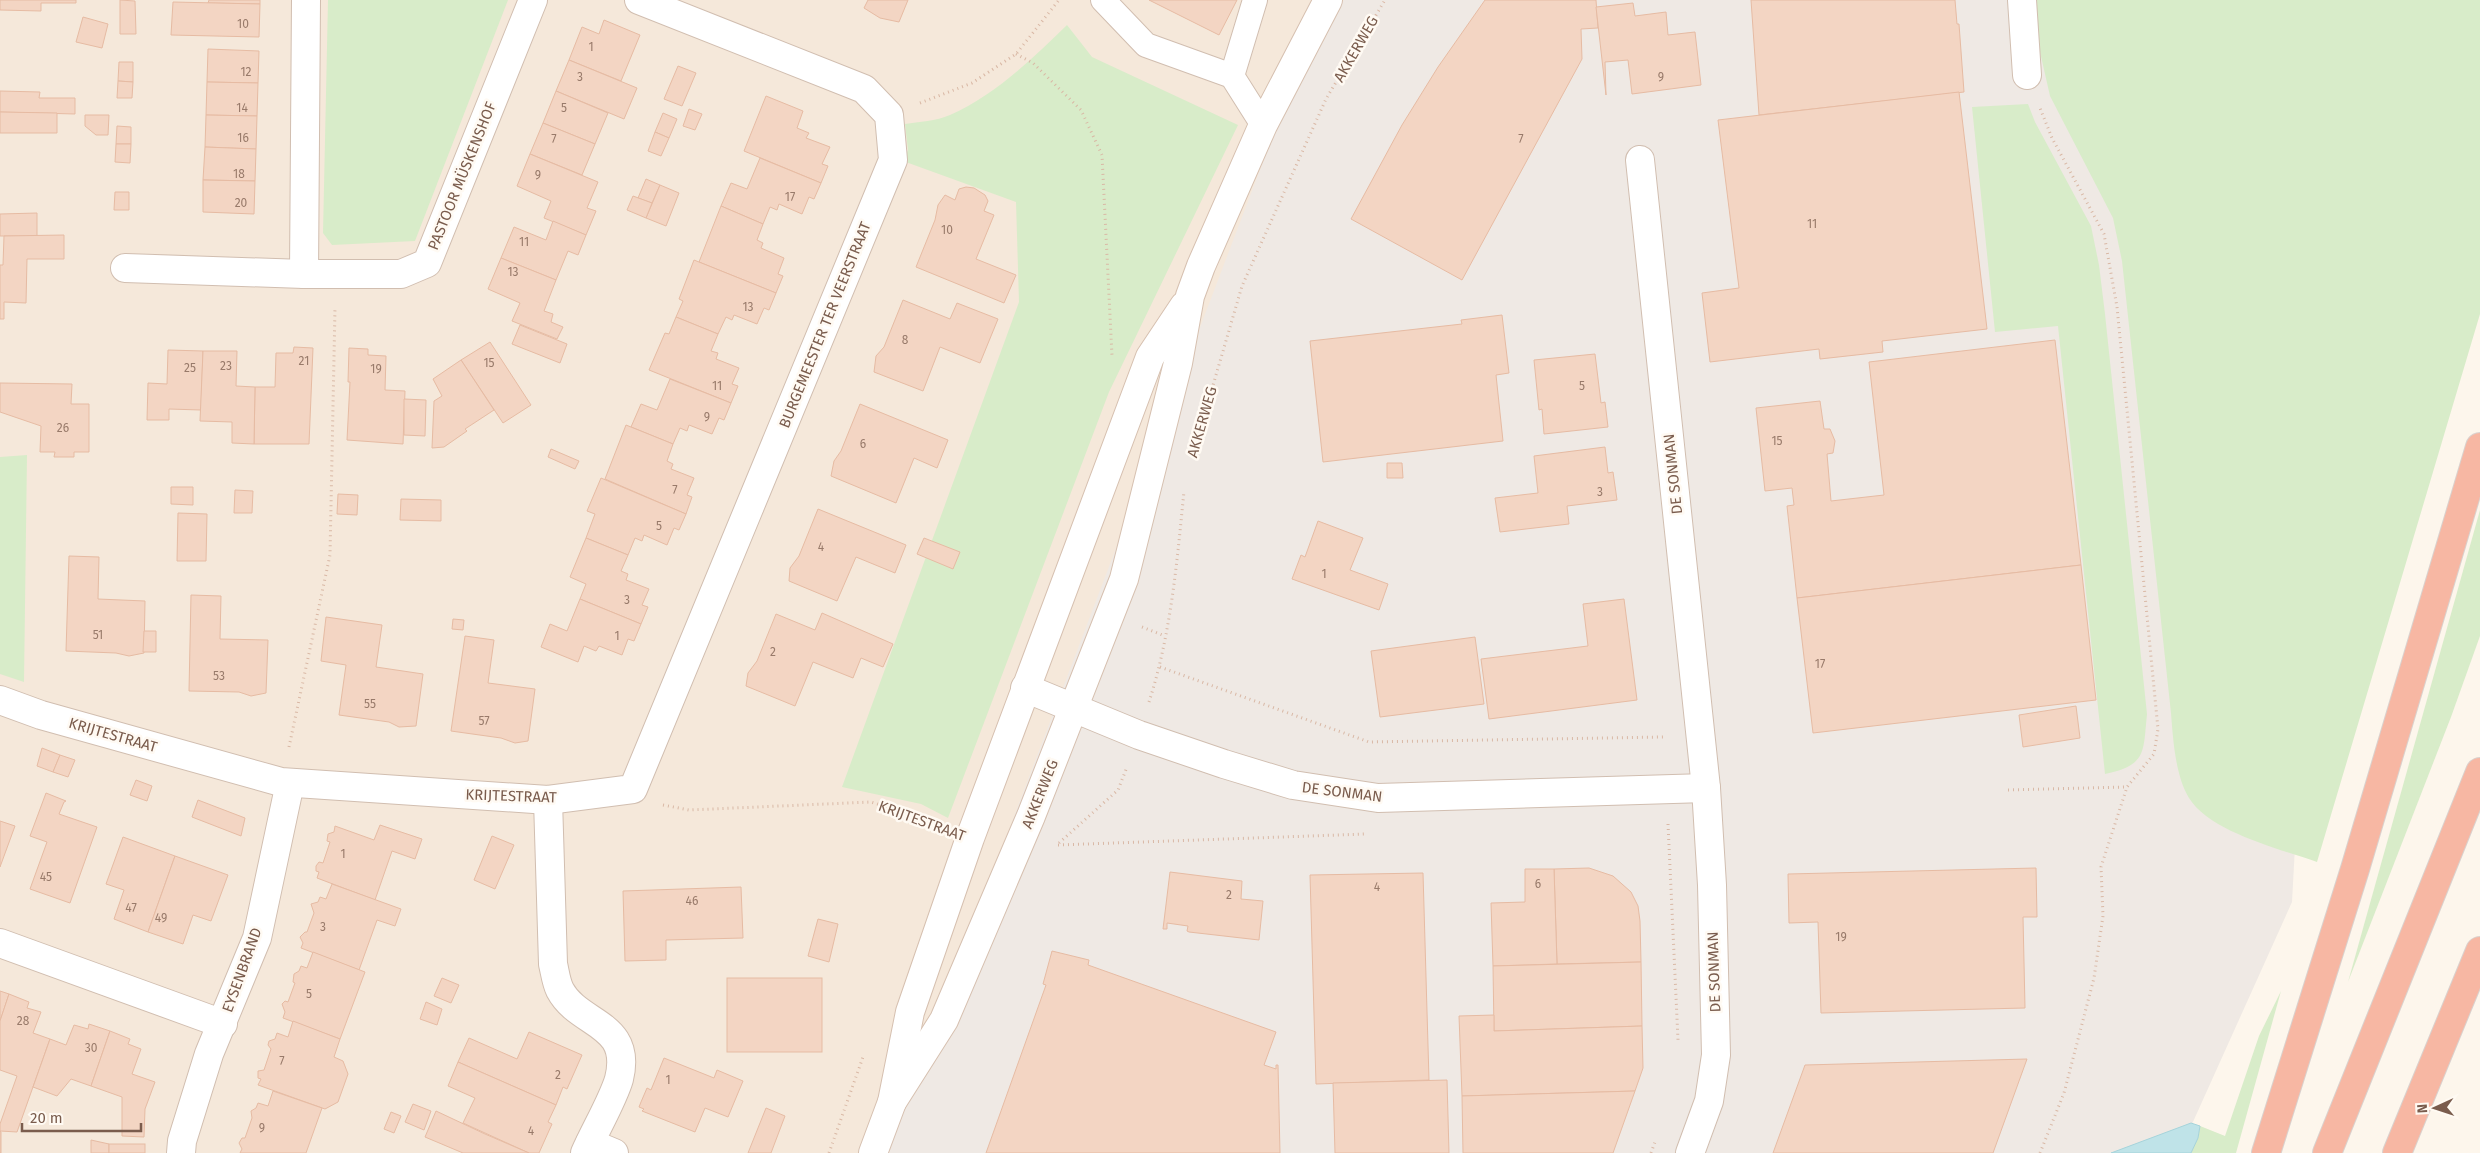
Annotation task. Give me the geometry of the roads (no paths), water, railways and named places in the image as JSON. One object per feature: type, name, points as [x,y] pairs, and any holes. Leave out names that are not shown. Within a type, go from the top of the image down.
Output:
[{"type":"highway","points":[[2266,1153],[2355,869],[2480,447]]},
{"type":"highway","points":[[2327,1153],[2480,772]]},
{"type":"highway","points":[[2397,1153],[2479,954]]},
{"type":"street","points":[[304,274],[306,0]]},
{"type":"street","name":"PASTOOR MÜSKENSHOF","points":[[125,268],[304,274],[401,274],[426,263],[533,0]]},
{"type":"street","name":"BURGEMEESTER TER VEERSTRAAT","points":[[633,789],[893,160],[889,115],[864,89],[639,0]]},
{"type":"street","name":"AKKERWEG","points":[[873,1153],[892,1102],[910,1012],[970,838],[1150,357],[1190,296],[1263,125],[1328,0]]},
{"type":"street","points":[[2022,0],[2027,75]]},
{"type":"street","name":"DE SONMAN","points":[[1640,160],[1706,788],[1712,885],[1716,1055],[1709,1101],[1690,1153]]},
{"type":"street","name":"AKKERWEG","points":[[892,1102],[944,1020],[1031,816],[1124,580],[1178,363],[1190,296]]},
{"type":"street","name":"DE SONMAN","points":[[1025,688],[1139,735],[1293,785],[1378,798],[1706,788]]},
{"type":"street","name":"KRIJTESTRAAT","points":[[0,700],[40,715],[285,782],[548,800],[633,789]]},
{"type":"street","name":"EYSENBRAND","points":[[181,1153],[182,1141],[209,1054],[257,938],[285,782]]},
{"type":"street","points":[[548,800],[553,964],[560,990],[574,1006],[610,1031],[621,1053],[619,1079],[587,1148],[614,1153]]},
{"type":"street","points":[[0,943],[223,1024]]},
{"type":"lane","points":[[1103,0],[1146,45],[1232,76],[1263,125]]},
{"type":"lane","points":[[1232,76],[1256,0]]},
{"type":"water","points":[[2191,1123],[2200,1126],[2198,1138],[2191,1153],[2111,1153]]}]
